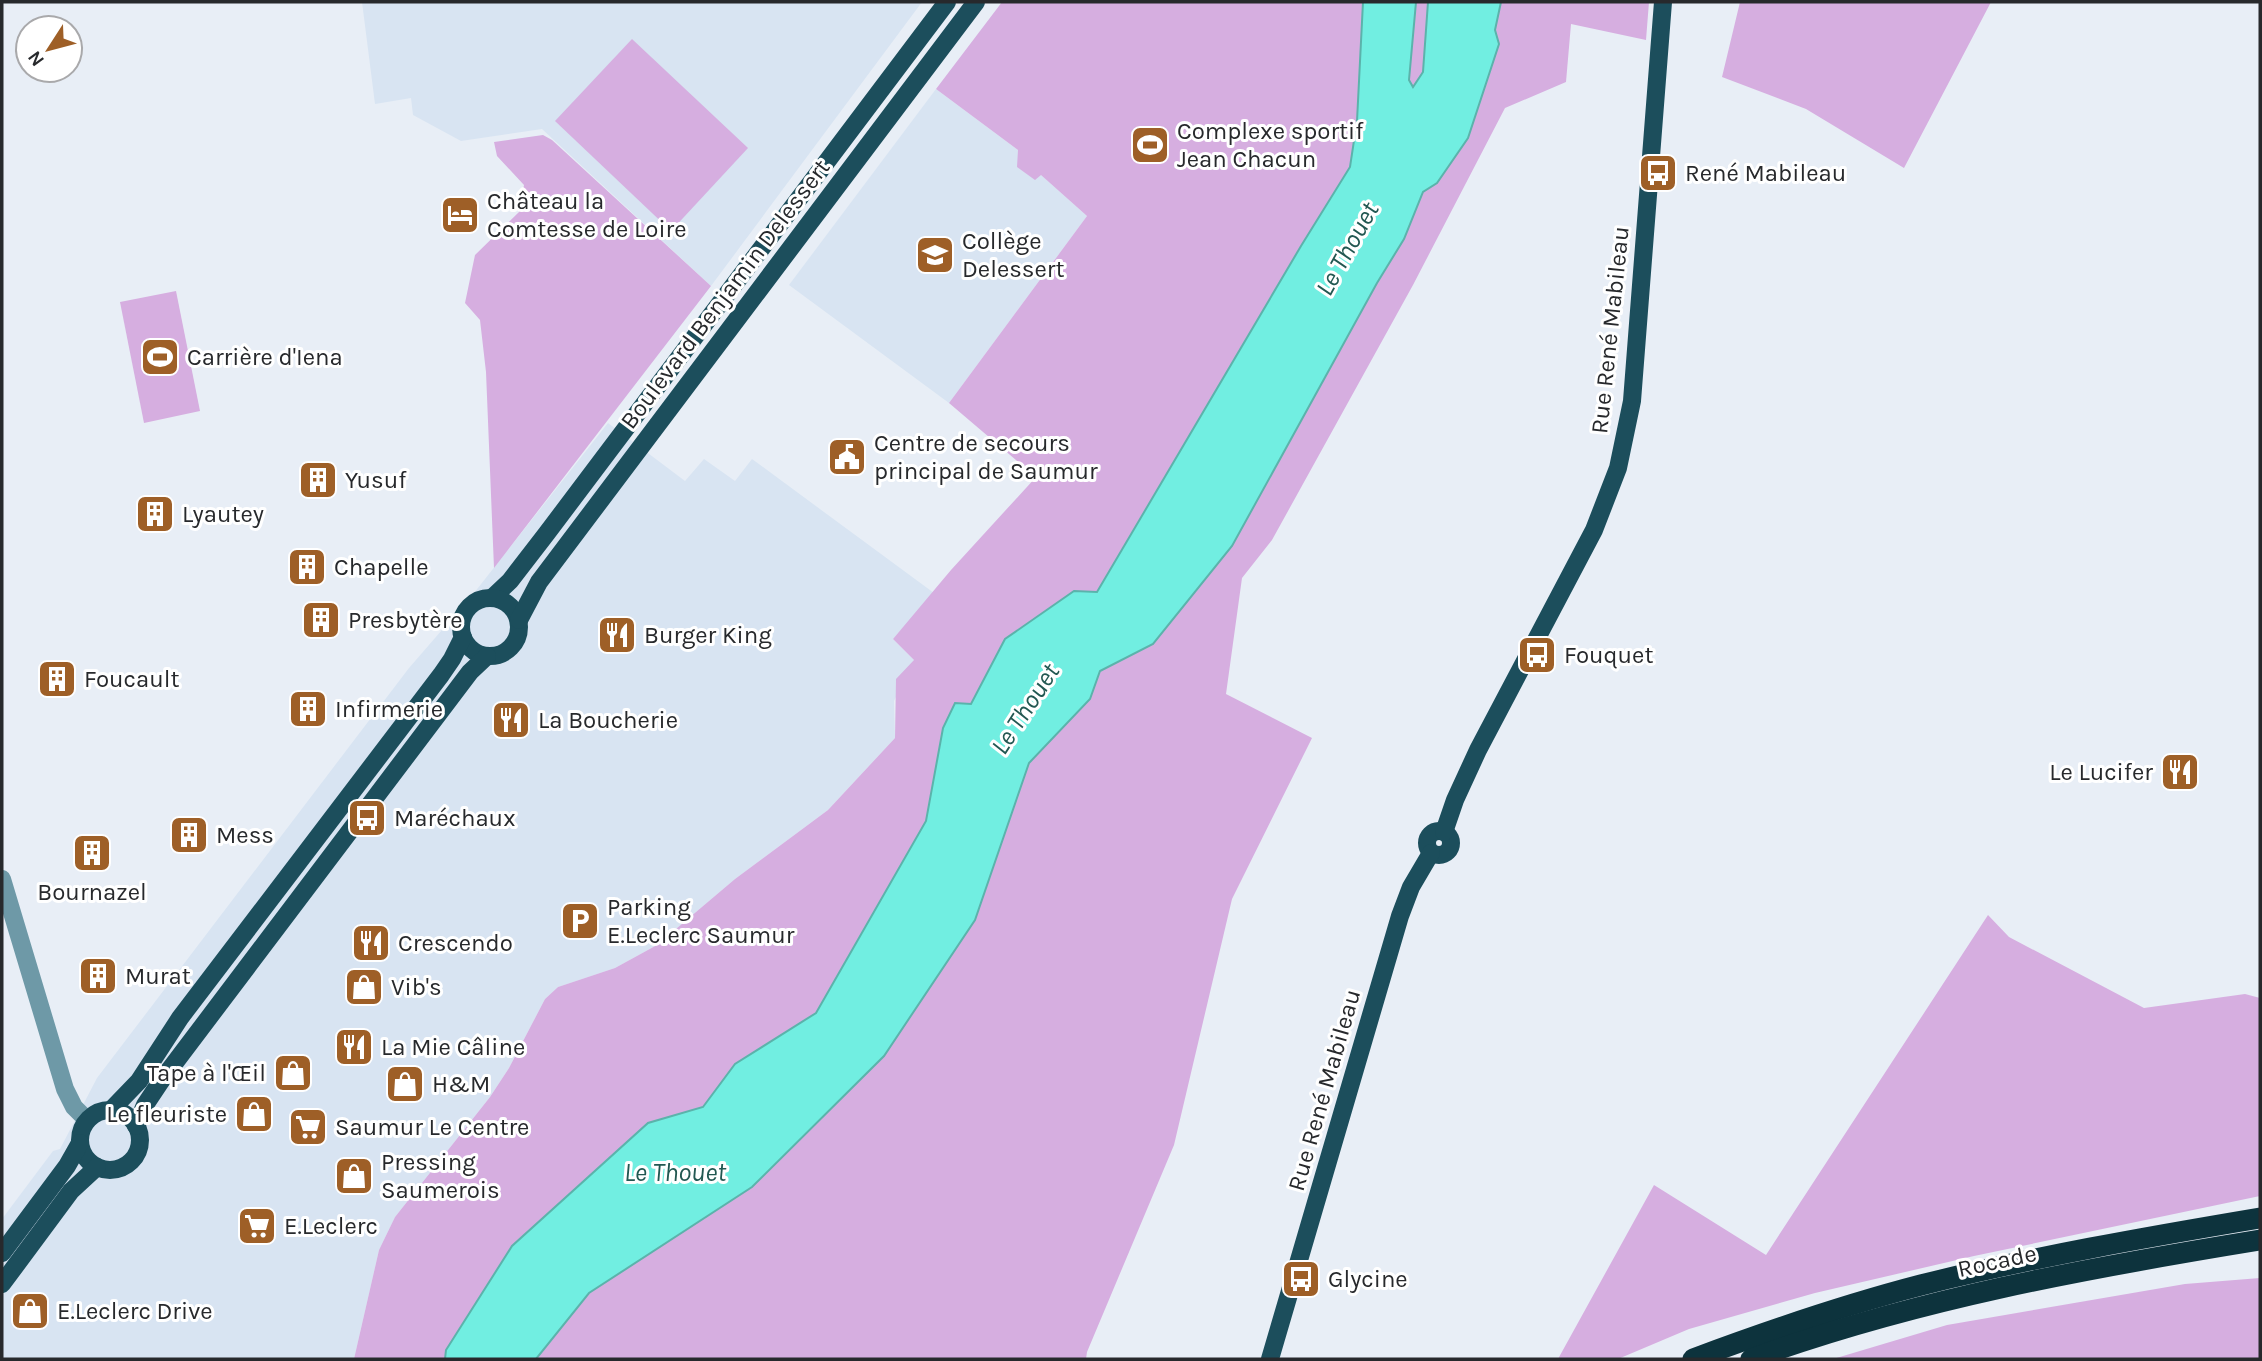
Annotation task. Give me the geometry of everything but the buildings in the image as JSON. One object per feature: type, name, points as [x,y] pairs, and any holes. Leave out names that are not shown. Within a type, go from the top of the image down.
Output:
[{"type":"highway","points":[[1693,1359],[1918,1286],[2088,1248],[2260,1218]]},
{"type":"highway","name":"Rocade","points":[[1751,1359],[1857,1324],[1960,1296],[2074,1272],[2260,1242]]},
{"type":"main road","name":"Boulevard Benjamin Delessert","points":[[492,597],[510,581],[541,541],[947,2]]},
{"type":"main road","name":"Boulevard Benjamin Delessert","points":[[519,620],[539,582],[976,2]]},
{"type":"main road","name":"Rue René Mabileau","points":[[1273,1352],[1400,916],[1411,887],[1431,853],[1442,855],[1448,851],[1450,840],[1444,832],[1455,800],[1478,750],[1594,530],[1618,468],[1632,401],[1663,2]]},
{"type":"main road","points":[[492,597],[509,604],[519,620],[519,632],[512,647],[498,655],[487,656],[472,650],[461,628],[465,611],[477,601],[492,597]]},
{"type":"main road","points":[[111,1110],[139,1082],[180,1018],[441,675],[463,636]]},
{"type":"main road","points":[[136,1126],[121,1112],[98,1112],[87,1120],[80,1135],[80,1143],[86,1157],[97,1167],[114,1169],[131,1161],[139,1144],[136,1126],[145,1105],[161,1081],[470,672],[487,656]]},
{"type":"main road","points":[[2,1253],[67,1166],[80,1143]]},
{"type":"main road","points":[[2,1284],[56,1210],[82,1179],[97,1167]]},
{"type":"street","points":[[2,879],[65,1089],[74,1107],[87,1120]]},
{"type":"shaded area","points":[[362,2],[922,2],[711,286],[542,129],[461,141],[413,115],[411,98],[375,104]]},
{"type":"shaded area","points":[[1002,2],[1649,2],[1646,40],[1571,24],[1566,82],[1505,108],[1413,285],[1272,540],[1242,578],[1226,694],[1312,738],[1232,899],[1174,1145],[1086,1359],[354,1359],[379,1250],[395,1217],[490,1097],[509,1068],[545,999],[558,987],[615,968],[657,945],[735,879],[828,810],[895,738],[896,679],[914,660],[893,639],[951,570],[1036,477],[949,403],[1087,216],[1041,175],[1035,180],[1017,167],[1018,150],[936,89]]},
{"type":"shaded area","points":[[1740,2],[1991,2],[1904,168],[1806,109],[1722,77]]},
{"type":"shaded area","points":[[632,39],[748,148],[671,231],[555,121]]},
{"type":"shaded area","name":"Collège Delessert","points":[[936,89],[1018,150],[1040,174],[1087,216],[949,403],[789,285]]},
{"type":"shaded area","points":[[543,135],[552,140],[711,286],[494,568],[486,372],[480,320],[465,303],[475,255],[519,212],[524,185],[497,156],[494,142]]},
{"type":"shaded area","name":"Carrière d'Iena","points":[[176,291],[200,411],[144,423],[120,302]]},
{"type":"shaded area","points":[[608,423],[685,481],[704,459],[735,481],[752,459],[934,593],[893,639],[914,660],[894,701],[895,738],[828,810],[735,879],[657,945],[615,968],[558,987],[545,999],[509,1068],[490,1097],[395,1217],[379,1250],[354,1359],[2,1359],[2,1219],[53,1151],[60,1149],[97,1078],[409,668],[474,593]]},
{"type":"shaded area","points":[[1988,915],[2009,937],[2144,1008],[2245,994],[2260,998],[2260,1196],[1974,1256],[1815,1293],[1689,1329],[1618,1359],[1558,1359],[1654,1185],[1766,1255]]},
{"type":"shaded area","points":[[2260,1278],[2260,1359],[1833,1359],[1947,1325],[2185,1284]]},
{"type":"water","name":"Le Thouet","points":[[1363,2],[1416,2],[1409,80],[1413,87],[1423,72],[1428,2],[1501,2],[1495,30],[1499,44],[1468,138],[1437,183],[1423,192],[1404,239],[1232,546],[1153,644],[1100,671],[1090,699],[1029,763],[975,920],[884,1056],[752,1187],[589,1293],[536,1359],[445,1359],[446,1350],[512,1246],[648,1123],[703,1107],[735,1064],[816,1013],[926,821],[943,728],[955,703],[971,704],[1005,639],[1074,591],[1097,592],[1350,167],[1357,121]]},
{"type":"place","name":"Complexe sportif Jean Chacun","points":[[1150,145]]},
{"type":"place","name":"René Mabileau","points":[[1658,173]]},
{"type":"place","name":"Château la Comtesse de Loire","points":[[460,215]]},
{"type":"place","name":"Collège Delessert","points":[[935,255]]},
{"type":"place","name":"Carrière d'Iena","points":[[160,357]]},
{"type":"place","name":"Centre de secours principal de Saumur","points":[[847,457]]},
{"type":"place","name":"Yusuf","points":[[318,480]]},
{"type":"place","name":"Lyautey","points":[[155,514]]},
{"type":"place","name":"Chapelle","points":[[307,567]]},
{"type":"place","name":"Presbytère","points":[[321,620]]},
{"type":"place","name":"Burger King","points":[[617,635]]},
{"type":"place","name":"Fouquet","points":[[1537,655]]},
{"type":"place","name":"Foucault","points":[[57,679]]},
{"type":"place","name":"Infirmerie","points":[[308,709]]},
{"type":"place","name":"La Boucherie","points":[[511,720]]},
{"type":"place","name":"Le Lucifer","points":[[2180,772]]},
{"type":"place","name":"Maréchaux","points":[[367,818]]},
{"type":"place","name":"Mess","points":[[189,835]]},
{"type":"place","name":"Bournazel","points":[[92,853]]},
{"type":"place","name":"Parking E.Leclerc Saumur","points":[[580,921]]},
{"type":"place","name":"Crescendo","points":[[371,943]]},
{"type":"place","name":"Murat","points":[[98,976]]},
{"type":"place","name":"Vib's","points":[[364,987]]},
{"type":"place","name":"La Mie Câline","points":[[354,1047]]},
{"type":"place","name":"Tape à l'Œil","points":[[293,1073]]},
{"type":"place","name":"H&M","points":[[405,1084]]},
{"type":"place","name":"Le fleuriste","points":[[254,1114]]},
{"type":"place","name":"Saumur Le Centre","points":[[308,1127]]},
{"type":"place","name":"Pressing Saumerois","points":[[354,1176]]},
{"type":"place","name":"E.Leclerc","points":[[257,1226]]},
{"type":"place","name":"Glycine","points":[[1301,1279]]},
{"type":"place","name":"E.Leclerc Drive","points":[[30,1311]]}]
